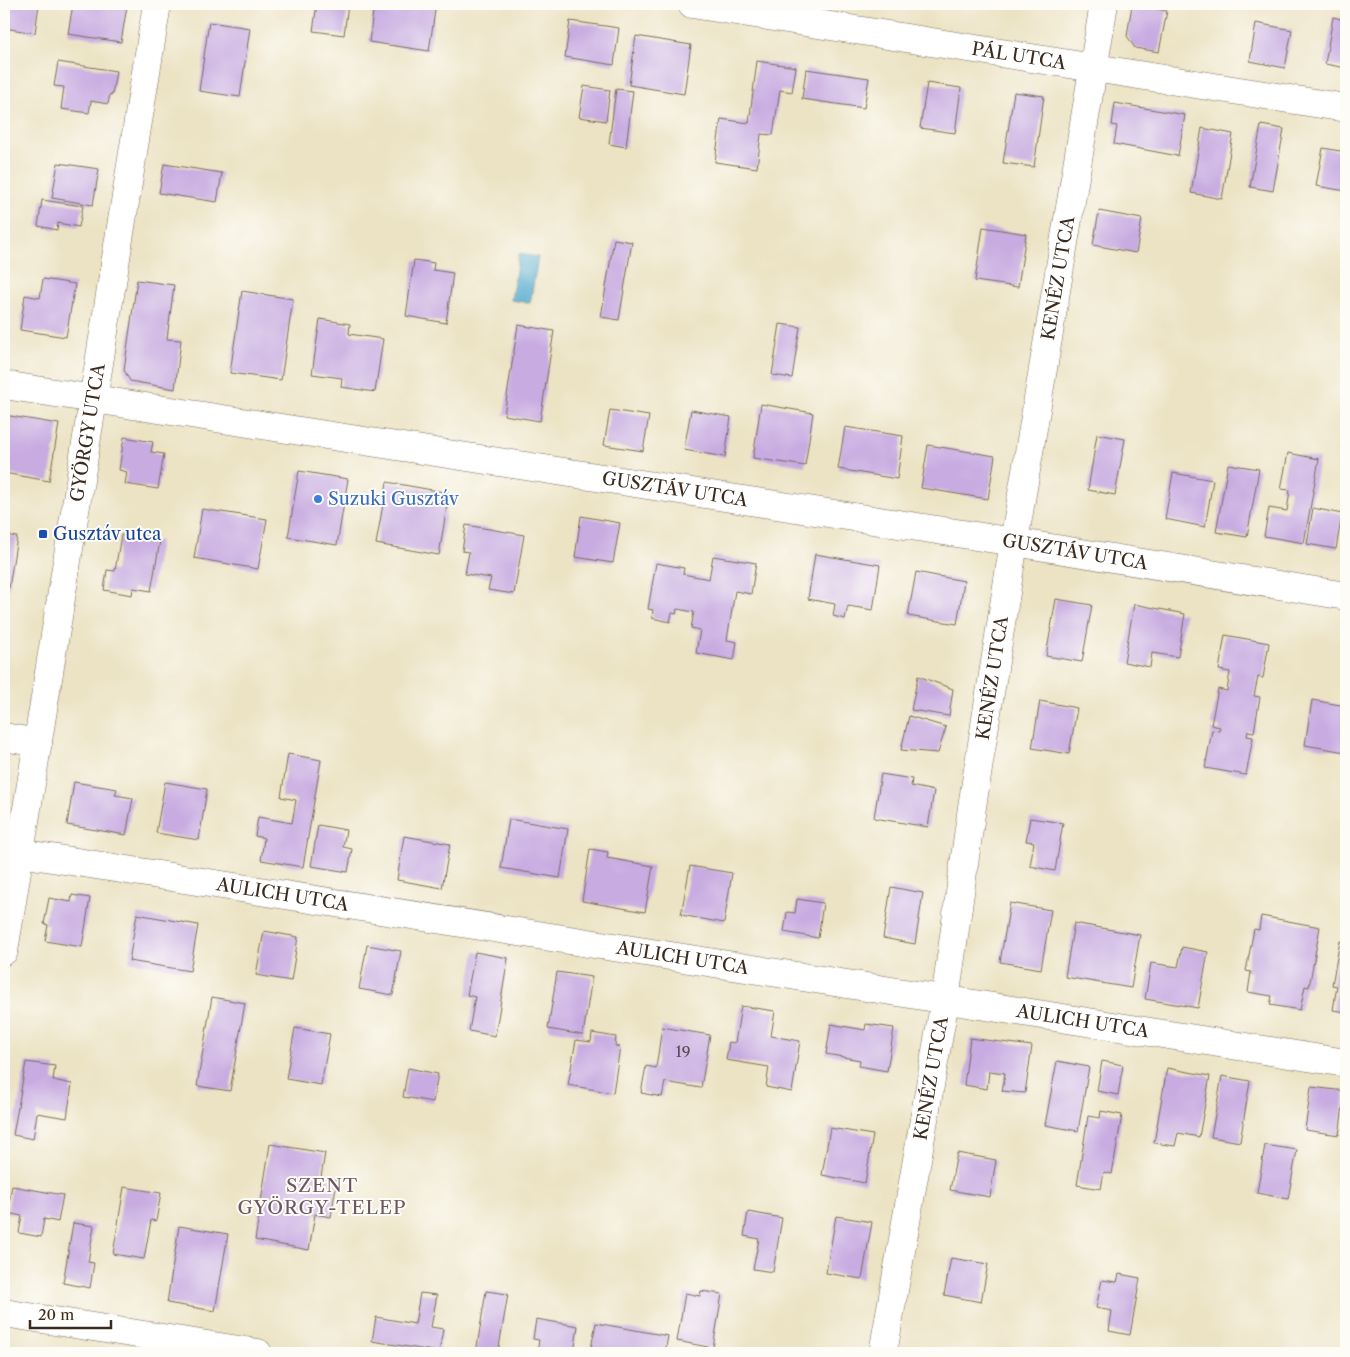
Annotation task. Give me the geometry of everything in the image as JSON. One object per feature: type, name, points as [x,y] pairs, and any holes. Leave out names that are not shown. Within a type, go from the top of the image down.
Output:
[{"type":"street","name":"GYÖRGY UTCA","points":[[4,951],[157,4]]},
{"type":"street","name":"PÁL UTCA","points":[[692,4],[1346,108]]},
{"type":"street","name":"KENÉZ UTCA","points":[[883,1353],[945,1000],[972,807],[1014,542],[1104,4]]},
{"type":"street","name":"GUSZTÁV UTCA","points":[[4,385],[1014,542],[1346,596]]},
{"type":"street","points":[[4,737],[38,742]]},
{"type":"street","name":"AULICH UTCA","points":[[20,853],[1346,1063]]},
{"type":"street","points":[[4,1313],[258,1353]]},
{"type":"water","points":[[519,254],[538,257],[530,303],[511,300]]},
{"type":"building","points":[[4,4],[39,4],[35,33],[4,28]]},
{"type":"building","points":[[73,4],[116,4],[127,6],[121,42],[68,34]]},
{"type":"building","points":[[317,4],[348,4],[344,35],[313,31]]},
{"type":"building","points":[[374,4],[436,4],[429,51],[369,42]]},
{"type":"building","points":[[1132,5],[1167,11],[1159,52],[1135,48],[1127,36]]},
{"type":"building","points":[[1333,17],[1346,20],[1346,68],[1325,64]]},
{"type":"building","points":[[570,21],[619,28],[614,65],[565,57]]},
{"type":"building","points":[[209,22],[250,28],[240,97],[199,91]]},
{"type":"building","points":[[1256,23],[1292,30],[1285,68],[1250,61]]},
{"type":"building","points":[[636,36],[691,45],[684,94],[629,85]]},
{"type":"building","points":[[757,61],[796,67],[792,92],[780,90],[773,135],[761,134],[757,168],[715,162],[721,119],[749,123]]},
{"type":"building","points":[[58,62],[116,71],[112,95],[110,94],[108,104],[91,101],[89,113],[61,109],[64,87],[54,86]]},
{"type":"building","points":[[806,69],[869,78],[864,108],[802,99]]},
{"type":"building","points":[[927,83],[961,88],[955,133],[920,128]]},
{"type":"building","points":[[584,86],[610,90],[606,121],[579,117]]},
{"type":"building","points":[[616,89],[633,91],[626,147],[609,144]]},
{"type":"building","points":[[1014,92],[1044,96],[1034,167],[1003,163]]},
{"type":"building","points":[[1115,103],[1185,115],[1178,156],[1114,144],[1117,126],[1112,125]]},
{"type":"building","points":[[1261,125],[1284,129],[1273,191],[1250,187]]},
{"type":"building","points":[[1202,128],[1233,134],[1222,199],[1191,193]]},
{"type":"building","points":[[1323,148],[1346,152],[1346,191],[1316,186]]},
{"type":"building","points":[[58,163],[99,169],[93,205],[52,198]]},
{"type":"building","points":[[164,164],[222,173],[217,202],[159,193]]},
{"type":"building","points":[[42,200],[83,206],[79,227],[58,223],[57,230],[38,226]]},
{"type":"building","points":[[1099,211],[1142,219],[1136,253],[1093,245]]},
{"type":"building","points":[[983,227],[1026,234],[1018,287],[975,281]]},
{"type":"building","points":[[614,239],[632,242],[619,320],[601,317]]},
{"type":"building","points":[[414,260],[434,263],[433,270],[453,273],[446,323],[406,316]]},
{"type":"building","points":[[43,279],[75,284],[66,337],[20,330],[25,295],[40,298]]},
{"type":"building","points":[[137,280],[174,285],[167,339],[181,340],[175,389],[130,381],[124,370]]},
{"type":"building","points":[[242,291],[293,299],[281,380],[230,373]]},
{"type":"building","points":[[320,319],[350,324],[349,334],[383,339],[375,392],[341,387],[342,378],[312,374]]},
{"type":"building","points":[[780,324],[800,327],[792,378],[772,375]]},
{"type":"building","points":[[518,325],[554,331],[540,421],[504,415]]},
{"type":"building","points":[[761,404],[813,413],[805,466],[753,458]]},
{"type":"building","points":[[610,410],[649,416],[643,451],[604,445]]},
{"type":"building","points":[[691,410],[731,417],[725,457],[684,450]]},
{"type":"building","points":[[4,415],[59,424],[49,481],[4,473]]},
{"type":"building","points":[[845,427],[903,436],[897,479],[838,469]]},
{"type":"building","points":[[1097,434],[1125,439],[1115,495],[1088,490]]},
{"type":"building","points":[[124,437],[153,442],[151,452],[164,454],[158,489],[125,484],[127,472],[119,470]]},
{"type":"building","points":[[928,445],[995,456],[988,499],[921,488]]},
{"type":"building","points":[[1288,453],[1319,459],[1304,543],[1264,536],[1269,508],[1287,511],[1290,490],[1281,489]]},
{"type":"building","points":[[1228,464],[1259,469],[1247,537],[1216,532]]},
{"type":"building","points":[[299,471],[348,479],[337,545],[288,537]]},
{"type":"building","points":[[1173,473],[1213,480],[1205,527],[1165,519]]},
{"type":"building","points":[[387,482],[449,493],[439,555],[376,544]]},
{"type":"building","points":[[1313,508],[1342,514],[1336,549],[1307,544]]},
{"type":"building","points":[[202,509],[267,519],[258,569],[194,558]]},
{"type":"building","points":[[581,516],[620,523],[613,563],[575,557]]},
{"type":"building","points":[[466,525],[524,535],[514,594],[488,590],[491,578],[465,574],[469,552],[462,551]]},
{"type":"building","points":[[4,535],[17,537],[9,588],[4,587]]},
{"type":"building","points":[[121,535],[160,541],[151,591],[133,588],[132,595],[104,590],[107,570],[115,571]]},
{"type":"building","points":[[815,554],[880,565],[873,610],[848,606],[845,619],[833,616],[835,604],[808,599]]},
{"type":"building","points":[[713,556],[756,563],[751,594],[735,591],[727,640],[737,642],[734,660],[696,653],[700,630],[691,628],[694,612],[677,609],[676,614],[672,613],[670,622],[652,618],[653,610],[648,609],[656,563],[684,568],[683,574],[709,579]]},
{"type":"building","points":[[916,572],[964,581],[957,624],[908,616]]},
{"type":"building","points":[[1056,599],[1092,605],[1082,662],[1046,656]]},
{"type":"building","points":[[1134,604],[1185,614],[1178,657],[1152,653],[1150,667],[1124,662]]},
{"type":"building","points":[[1225,635],[1269,643],[1263,678],[1258,677],[1254,696],[1260,697],[1254,732],[1248,731],[1247,736],[1253,737],[1246,775],[1205,768],[1212,730],[1219,731],[1220,727],[1211,725],[1218,689],[1227,691],[1230,672],[1219,670]]},
{"type":"building","points":[[918,676],[953,689],[949,716],[911,710]]},
{"type":"building","points":[[1312,700],[1346,706],[1345,752],[1305,745]]},
{"type":"building","points":[[1040,701],[1077,708],[1069,754],[1032,748]]},
{"type":"building","points":[[909,716],[946,727],[938,753],[901,750]]},
{"type":"building","points":[[288,754],[321,760],[303,867],[261,860],[264,838],[255,836],[258,817],[292,823],[296,800],[281,797]]},
{"type":"building","points":[[881,774],[912,779],[911,786],[934,791],[928,827],[874,818]]},
{"type":"building","points":[[74,782],[117,789],[115,795],[133,798],[126,835],[67,825]]},
{"type":"building","points":[[165,782],[207,789],[199,840],[156,833]]},
{"type":"building","points":[[1030,818],[1063,823],[1055,871],[1030,866],[1034,842],[1026,841]]},
{"type":"building","points":[[509,819],[568,829],[560,878],[501,868]]},
{"type":"building","points":[[318,825],[346,830],[343,847],[352,849],[348,872],[311,866]]},
{"type":"building","points":[[404,836],[450,844],[442,888],[397,880]]},
{"type":"building","points":[[590,849],[608,852],[607,858],[653,866],[645,912],[582,901]]},
{"type":"building","points":[[690,866],[732,873],[724,923],[681,915]]},
{"type":"building","points":[[891,887],[923,893],[915,944],[883,938]]},
{"type":"building","points":[[72,895],[90,898],[82,947],[45,941],[48,925],[44,924],[49,898],[71,902]]},
{"type":"building","points":[[797,899],[823,903],[818,938],[784,932],[787,912],[795,913]]},
{"type":"building","points":[[1010,903],[1051,910],[1041,969],[1000,962]]},
{"type":"building","points":[[137,914],[198,925],[190,971],[129,961]]},
{"type":"building","points":[[1261,916],[1320,927],[1309,987],[1305,986],[1300,1010],[1270,1005],[1272,996],[1248,992],[1251,972],[1246,971],[1254,929],[1259,930]]},
{"type":"building","points":[[1074,923],[1140,935],[1131,988],[1065,977]]},
{"type":"building","points":[[264,931],[298,937],[291,981],[256,975]]},
{"type":"building","points":[[1340,941],[1346,942],[1346,1012],[1333,1010],[1337,986],[1332,985]]},
{"type":"building","points":[[367,945],[401,951],[393,995],[359,989]]},
{"type":"building","points":[[1182,947],[1208,952],[1198,1008],[1145,999],[1151,963],[1178,967]]},
{"type":"building","points":[[475,952],[508,958],[495,1036],[469,1031],[475,997],[467,995]]},
{"type":"building","points":[[557,972],[592,977],[583,1035],[548,1029]]},
{"type":"building","points":[[212,997],[245,1003],[230,1091],[197,1086]]},
{"type":"building","points":[[741,1006],[775,1011],[771,1036],[800,1041],[792,1092],[766,1087],[769,1067],[726,1060],[729,1042],[735,1043]]},
{"type":"building","points":[[831,1024],[865,1030],[866,1024],[894,1028],[887,1071],[859,1066],[860,1060],[826,1054]]},
{"type":"building","points":[[662,1027],[710,1035],[701,1088],[665,1082],[662,1097],[641,1093],[646,1066],[656,1068]]},
{"type":"building","points":[[295,1028],[330,1034],[321,1085],[286,1079]]},
{"type":"building","points":[[592,1033],[616,1037],[615,1046],[620,1047],[613,1093],[568,1085],[576,1040],[591,1042]]},
{"type":"building","points":[[970,1038],[1032,1046],[1025,1093],[1002,1091],[1005,1073],[989,1071],[987,1089],[964,1085]]},
{"type":"building","points":[[1057,1061],[1089,1067],[1078,1131],[1045,1125]]},
{"type":"building","points":[[1102,1061],[1123,1065],[1118,1095],[1097,1091]]},
{"type":"building","points":[[26,1062],[55,1066],[53,1080],[72,1084],[67,1118],[37,1113],[33,1139],[13,1135]]},
{"type":"building","points":[[408,1068],[438,1074],[433,1102],[403,1097]]},
{"type":"building","points":[[1167,1068],[1210,1076],[1199,1137],[1178,1133],[1175,1146],[1154,1143]]},
{"type":"building","points":[[1222,1076],[1250,1081],[1240,1142],[1211,1137]]},
{"type":"building","points":[[1311,1087],[1345,1091],[1339,1135],[1305,1130]]},
{"type":"building","points":[[1101,1111],[1122,1115],[1112,1174],[1104,1172],[1101,1189],[1077,1185],[1088,1116],[1100,1118]]},
{"type":"building","points":[[830,1128],[873,1135],[865,1183],[822,1175]]},
{"type":"building","points":[[270,1144],[325,1153],[321,1177],[337,1180],[331,1217],[315,1214],[309,1250],[255,1240]]},
{"type":"building","points":[[1265,1145],[1297,1150],[1288,1199],[1257,1193]]},
{"type":"building","points":[[957,1153],[996,1160],[990,1197],[950,1190]]},
{"type":"building","points":[[12,1186],[63,1195],[58,1222],[44,1219],[41,1237],[19,1233],[22,1216],[7,1213]]},
{"type":"building","points":[[124,1187],[161,1193],[156,1221],[151,1220],[144,1259],[113,1254]]},
{"type":"building","points":[[748,1212],[782,1218],[773,1272],[753,1269],[759,1239],[744,1236]]},
{"type":"building","points":[[836,1216],[872,1222],[862,1279],[826,1273]]},
{"type":"building","points":[[73,1223],[94,1226],[88,1262],[94,1263],[90,1288],[63,1283]]},
{"type":"building","points":[[179,1226],[228,1234],[215,1311],[167,1303]]},
{"type":"building","points":[[951,1258],[988,1264],[981,1302],[944,1295]]},
{"type":"building","points":[[1119,1274],[1140,1278],[1130,1335],[1109,1331],[1112,1311],[1096,1308],[1102,1280],[1117,1282]]},
{"type":"building","points":[[486,1291],[508,1294],[498,1353],[476,1353]]},
{"type":"building","points":[[701,1291],[722,1294],[713,1348],[677,1341],[685,1293],[700,1296]]},
{"type":"building","points":[[420,1293],[437,1295],[431,1327],[443,1329],[439,1352],[372,1341],[376,1317],[415,1324]]},
{"type":"building","points":[[536,1319],[578,1326],[574,1353],[537,1353],[539,1340],[533,1339]]},
{"type":"building","points":[[596,1323],[668,1336],[665,1353],[590,1353]]},
{"type":"place","name":"Suzuki Gusztáv","points":[[318,499]]},
{"type":"place","name":"Gusztáv utca","points":[[43,534]]},
{"type":"district","name":"SZENT GYÖRGY-TELEP","points":[[322,1196]]}]
